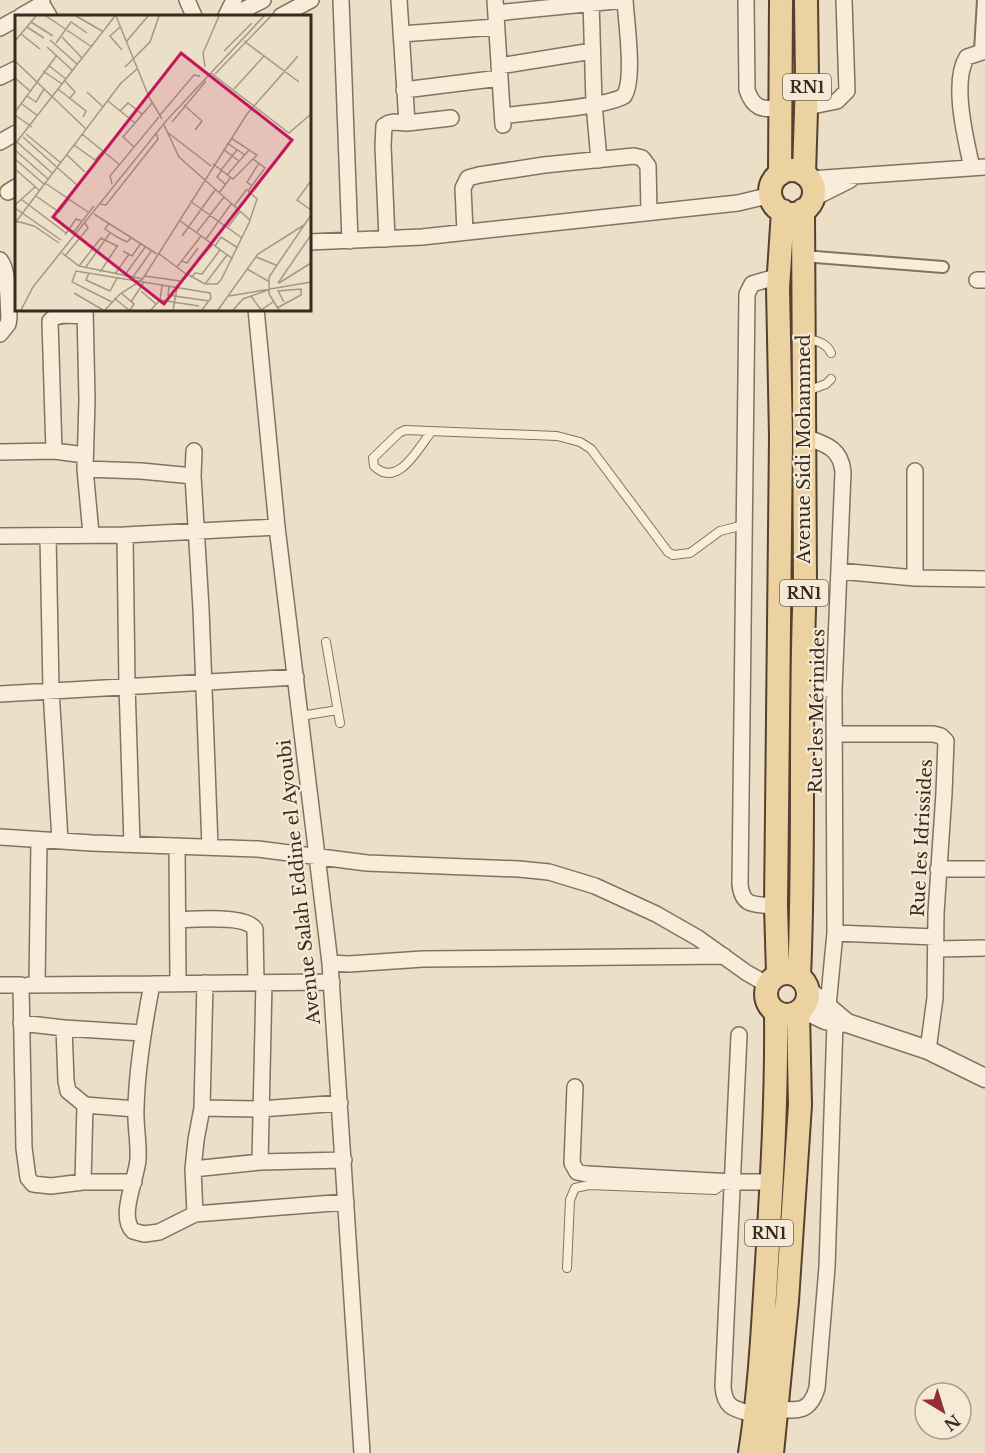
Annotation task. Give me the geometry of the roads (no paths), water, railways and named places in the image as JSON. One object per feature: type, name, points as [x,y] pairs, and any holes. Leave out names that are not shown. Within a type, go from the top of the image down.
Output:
[{"type":"main road","name":"RN1","points":[[781,0],[780,174],[774,179],[771,187],[797,195]]},
{"type":"main road","name":"Avenue Sidi Mohammed","points":[[750,1453],[766,1412],[787,1301],[800,1105],[792,991],[776,906],[777,627],[780,519],[779,276],[797,195],[807,107],[806,0]]},
{"type":"main road","name":"Avenue Sidi Mohammed","points":[[772,1453],[766,1412],[776,1012],[789,1015],[801,919],[805,437],[803,256],[797,195]]},
{"type":"main road","points":[[779,333],[804,335]]},
{"type":"main road","points":[[780,393],[804,392]]},
{"type":"street","points":[[187,0],[194,15]]},
{"type":"street","points":[[226,15],[234,0]]},
{"type":"street","points":[[234,15],[263,0]]},
{"type":"street","points":[[285,15],[311,0]]},
{"type":"street","points":[[341,0],[350,241]]},
{"type":"street","points":[[399,0],[407,123]]},
{"type":"street","points":[[401,34],[496,13],[625,0],[629,64],[628,89],[621,98],[503,120],[496,13]]},
{"type":"street","points":[[746,0],[747,90],[750,101],[759,107],[769,109],[781,107]]},
{"type":"street","points":[[807,107],[837,101],[847,91],[844,0]]},
{"type":"street","points":[[310,242],[387,239],[465,232],[738,203],[797,195],[856,177],[978,167],[962,112],[960,81],[965,60],[969,55],[982,51],[983,0]]},
{"type":"street","points":[[591,2],[594,104],[599,160]]},
{"type":"street","points":[[24,15],[45,7]]},
{"type":"street","points":[[0,28],[15,20]]},
{"type":"street","points":[[404,90],[500,72],[592,51]]},
{"type":"street","points":[[387,239],[383,129],[389,123],[451,118]]},
{"type":"street","points":[[0,142],[15,133]]},
{"type":"street","points":[[465,232],[463,189],[466,180],[471,176],[634,156],[642,158],[648,166],[649,212]]},
{"type":"street","points":[[803,256],[943,267]]},
{"type":"street","points":[[0,334],[8,324],[9,318],[6,261]]},
{"type":"street","points":[[776,906],[751,903],[741,895],[747,294],[752,284],[779,276]]},
{"type":"street","name":"Avenue Salah Eddine el Ayoubi","points":[[256,310],[277,526],[332,982],[362,1453]]},
{"type":"street","points":[[54,451],[50,321],[53,317],[60,315],[85,312],[87,400],[85,462],[91,534]]},
{"type":"street","name":"Rue les Mérinides","points":[[766,1412],[799,1410],[814,1399],[818,1388],[827,1266],[837,1017],[834,690],[843,472],[841,459],[832,449],[805,437]]},
{"type":"street","points":[[0,452],[54,451],[85,462],[193,476]]},
{"type":"street","points":[[194,451],[193,476],[201,609],[210,847]]},
{"type":"street","points":[[915,471],[915,578]]},
{"type":"street","points":[[0,536],[125,535],[277,526]]},
{"type":"street","points":[[125,535],[132,844]]},
{"type":"street","points":[[48,536],[51,690],[60,840]]},
{"type":"street","points":[[839,571],[915,578],[985,579]]},
{"type":"street","points":[[0,694],[296,677]]},
{"type":"street","points":[[802,686],[834,690]]},
{"type":"street","name":"Rue les Idrissides","points":[[835,734],[933,734],[945,739],[947,752],[938,869],[935,998],[928,1050]]},
{"type":"street","points":[[0,837],[258,849],[367,863],[549,872],[595,886],[656,914],[698,938],[747,973],[792,991],[825,1020],[837,1017],[928,1050],[985,1078]]},
{"type":"street","points":[[37,985],[39,840]]},
{"type":"street","points":[[177,846],[178,982]]},
{"type":"street","points":[[938,869],[985,869]]},
{"type":"street","points":[[178,920],[243,921],[251,924],[255,929],[260,983],[260,1162]]},
{"type":"street","points":[[835,933],[985,948]]},
{"type":"street","points":[[330,963],[349,964],[423,959],[724,956]]},
{"type":"street","points":[[0,985],[332,982]]},
{"type":"street","points":[[195,1214],[194,1169],[202,1108],[205,983]]},
{"type":"street","points":[[152,984],[142,1033],[136,1109],[138,1160],[128,1202],[130,1228],[138,1233],[159,1232],[195,1214],[346,1202]]},
{"type":"street","points":[[21,985],[24,1148],[28,1178],[37,1185],[134,1182]]},
{"type":"street","points":[[21,1023],[142,1033]]},
{"type":"street","points":[[64,1028],[68,1091],[86,1105],[136,1109]]},
{"type":"street","points":[[739,1035],[729,1182],[724,1398],[732,1408],[766,1412]]},
{"type":"street","points":[[575,1087],[572,1163],[577,1172],[729,1182],[772,1182]]},
{"type":"street","points":[[202,1108],[261,1108],[340,1103]]},
{"type":"street","points":[[84,1182],[86,1105]]},
{"type":"street","points":[[194,1169],[260,1162],[344,1160]]},
{"type":"lane","points":[[804,335],[823,343],[829,347],[831,353]]},
{"type":"lane","points":[[804,392],[826,384],[831,378]]},
{"type":"lane","points":[[431,432],[402,469],[387,474],[374,466],[373,458],[399,433],[412,430],[557,436],[580,442],[596,454],[668,552],[673,555],[690,553],[720,531],[744,525]]},
{"type":"lane","points":[[327,642],[339,723]]},
{"type":"lane","points":[[300,716],[338,710]]},
{"type":"lane","points":[[567,1268],[570,1200],[572,1190],[575,1188],[589,1185],[715,1190],[729,1182]]}]
